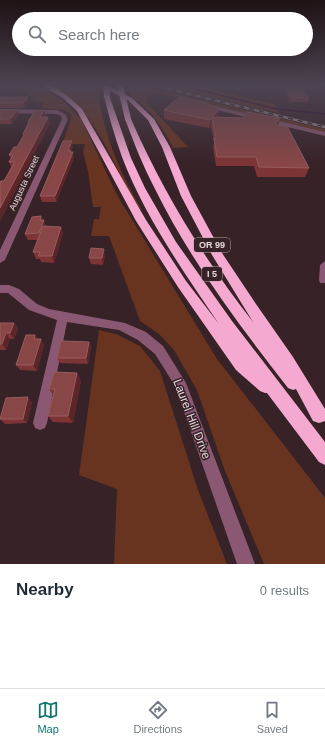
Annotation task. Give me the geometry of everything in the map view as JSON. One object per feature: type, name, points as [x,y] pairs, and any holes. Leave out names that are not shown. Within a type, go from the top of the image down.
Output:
[{"type":"highway","points":[[81,111],[141,221],[182,284],[241,365],[282,402]]},
{"type":"highway","name":"I 5","points":[[111,111],[133,175],[157,219],[195,280],[282,402],[325,456]]},
{"type":"highway","name":"I 5","points":[[126,111],[138,148],[174,215],[255,335],[322,419]]},
{"type":"highway","name":"OR 99","points":[[144,111],[151,119],[166,147],[186,196],[218,255],[251,308],[288,362],[322,419]]},
{"type":"street","name":"Augusta Street","points":[[0,260],[64,121],[65,117],[63,115],[51,111]]},
{"type":"street","points":[[229,111],[325,134]]},
{"type":"street","points":[[324,280],[325,265]]},
{"type":"street","name":"Laurel Hill Drive","points":[[0,289],[15,292],[34,307],[63,317],[121,326],[142,336],[159,350],[180,383],[246,564]]},
{"type":"street","points":[[40,422],[63,317]]},
{"type":"shaded area","points":[[66,111],[73,111],[81,119],[117,195],[217,359],[325,498],[325,564],[264,564],[225,471],[197,390],[174,350],[159,334],[140,321],[109,236],[91,236],[94,219],[99,219],[101,207],[93,207],[88,171],[83,152],[85,144],[62,144],[71,120],[71,114]]},
{"type":"shaded area","points":[[82,111],[102,111],[108,135],[119,165],[142,210],[135,202],[103,140]]},
{"type":"shaded area","points":[[149,111],[155,111],[188,147],[173,148],[156,119]]},
{"type":"shaded area","points":[[234,111],[251,111],[325,129],[325,133]]},
{"type":"shaded area","points":[[99,330],[116,334],[140,346],[160,371],[198,490],[227,564],[114,564],[117,489],[79,475]]},
{"type":"building","points":[[0,111],[17,111],[10,119],[0,119]]},
{"type":"building","points":[[35,111],[44,111],[40,117],[48,117],[0,208],[0,182],[4,181],[15,162],[9,162],[13,155],[9,155],[14,147],[17,147],[24,135],[23,134]]},
{"type":"building","points":[[170,111],[218,111],[212,117],[243,118],[247,112],[280,118],[275,125],[287,126],[309,168],[259,167],[256,157],[217,157],[214,138],[216,138],[212,118],[210,120]]},
{"type":"building","points":[[63,141],[72,141],[68,150],[73,152],[55,196],[40,196]]},
{"type":"building","points":[[41,216],[40,220],[44,220],[39,233],[25,234],[32,217]]},
{"type":"building","points":[[43,226],[61,227],[52,256],[38,256],[40,252],[33,252]]},
{"type":"building","points":[[91,248],[104,249],[102,258],[89,258]]},
{"type":"building","points":[[0,323],[14,323],[10,333],[6,333],[2,344],[0,344]]},
{"type":"building","points":[[26,335],[35,335],[34,339],[41,339],[33,365],[16,365]]},
{"type":"building","points":[[61,341],[89,342],[86,358],[57,358]]},
{"type":"building","points":[[54,372],[77,373],[68,416],[48,416],[55,389],[49,389]]},
{"type":"building","points":[[28,397],[23,419],[0,419],[6,398]]},
{"type":"waterway","points":[[299,111],[325,114]]},
{"type":"railway","points":[[260,111],[325,127]]}]
